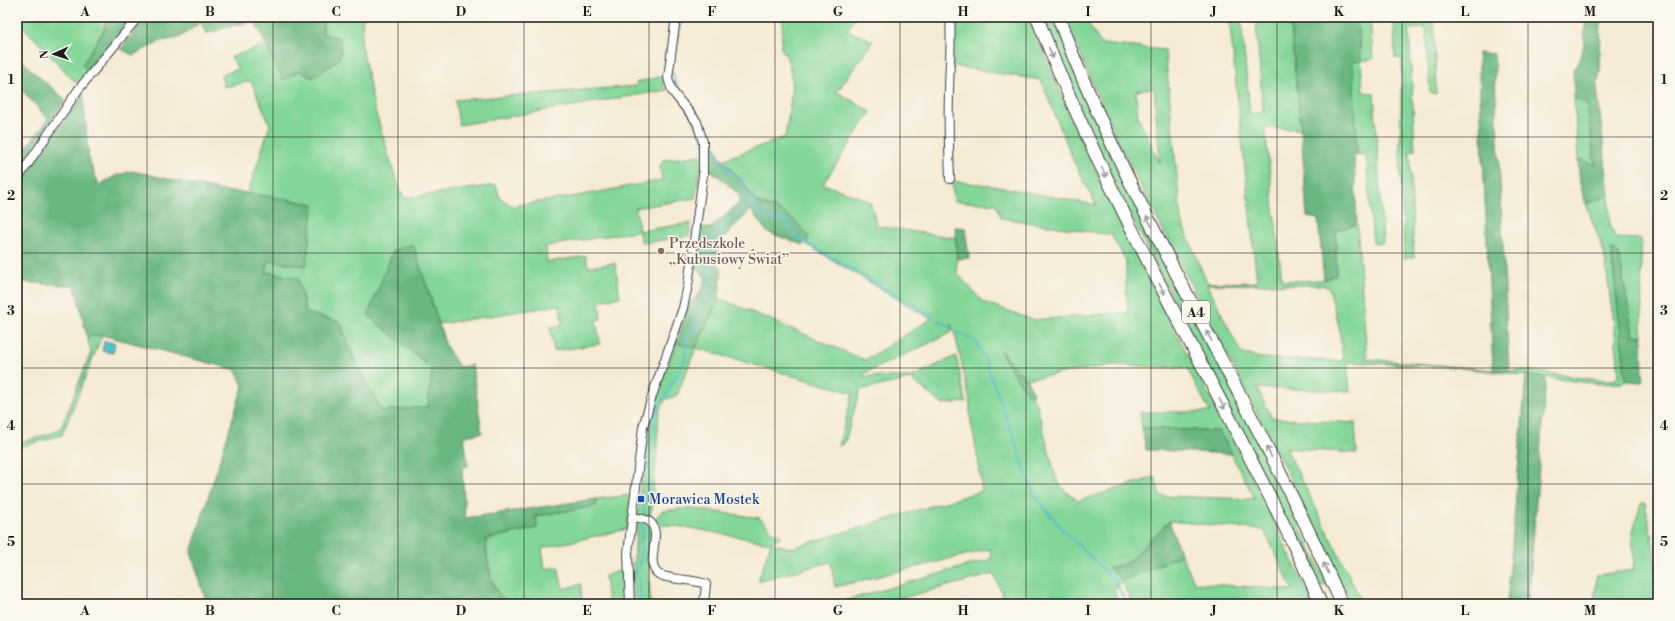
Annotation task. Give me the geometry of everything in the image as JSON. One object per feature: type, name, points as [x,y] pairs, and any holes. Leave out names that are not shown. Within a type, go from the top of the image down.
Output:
[{"type":"highway","name":"A4","points":[[1037,17],[1096,156],[1266,490],[1321,604]]},
{"type":"highway","name":"A4","points":[[1058,17],[1088,93],[1135,194],[1282,478],[1342,604]]},
{"type":"street","points":[[17,180],[78,90],[138,17]]},
{"type":"street","points":[[630,604],[628,553],[640,518],[643,427],[652,396],[683,308],[688,285],[703,175],[703,142],[697,122],[672,91],[668,78],[676,17]]},
{"type":"street","points":[[950,17],[951,61],[948,141],[950,179]]},
{"type":"street","points":[[640,518],[653,526],[655,531],[653,559],[654,568],[658,573],[665,576],[706,584],[704,604]]},
{"type":"green space","points":[[17,17],[93,17],[105,28],[83,65],[88,71],[76,83],[17,20]]},
{"type":"green space","points":[[103,17],[133,17],[88,71],[82,65],[105,28]]},
{"type":"green space","points":[[146,17],[328,17],[323,20],[323,34],[340,38],[341,54],[336,62],[312,78],[299,71],[283,80],[255,22],[239,24],[206,34],[201,22],[179,38],[161,41],[133,55],[121,49]]},
{"type":"green space","points":[[328,17],[363,17],[361,42],[374,107],[394,173],[404,198],[496,185],[500,198],[512,206],[583,195],[662,180],[660,167],[663,160],[702,155],[695,198],[636,208],[639,231],[691,223],[689,236],[642,243],[638,231],[546,246],[547,262],[586,256],[588,267],[615,263],[620,297],[599,301],[601,319],[596,320],[600,344],[554,351],[550,327],[562,325],[560,305],[439,324],[425,280],[368,315],[432,369],[428,407],[382,411],[354,359],[340,322],[306,313],[298,278],[266,272],[268,261],[314,204],[248,193],[270,125],[251,81],[224,87],[221,75],[238,69],[231,57],[266,45],[283,79],[323,34],[323,20]]},
{"type":"green space","points":[[783,17],[856,17],[847,30],[873,41],[837,92],[871,112],[823,184],[870,201],[877,226],[956,238],[957,273],[983,302],[1033,320],[1128,312],[1126,261],[1111,235],[1001,218],[996,204],[954,201],[952,181],[988,185],[1096,205],[1074,162],[1041,80],[953,66],[952,17],[1029,17],[1074,125],[1156,294],[1261,495],[1313,604],[1133,604],[1122,582],[1114,589],[1119,604],[1003,604],[1001,591],[994,574],[878,604],[833,604],[991,559],[990,549],[835,587],[831,562],[758,581],[771,543],[791,548],[982,491],[979,464],[970,417],[970,402],[956,338],[951,324],[951,333],[865,373],[863,376],[912,377],[956,356],[966,402],[942,404],[911,379],[860,390],[845,442],[838,447],[853,393],[696,348],[719,298],[865,360],[931,319],[806,244],[809,237],[779,209],[757,203],[741,180],[722,160],[785,137],[790,103],[791,79],[787,57],[781,48]],"holes":[[[1001,353],[1027,379],[1113,365],[1187,368],[1210,412],[1140,412],[1142,428],[1219,431],[1255,499],[1160,496],[1155,477],[1078,501],[1061,487],[1055,475],[1037,405],[1023,388]],[[1169,521],[1264,530],[1293,590],[1195,583],[1181,555],[1122,581],[1109,568],[1127,563]]]},
{"type":"green space","points":[[1042,17],[1054,17],[1327,584],[1319,587],[1119,192],[1075,99]]},
{"type":"green space","points":[[1066,17],[1084,17],[1101,44],[1165,50],[1181,220],[1207,283],[1257,282],[1229,17],[1241,17],[1250,114],[1263,112],[1256,22],[1290,21],[1301,129],[1265,128],[1282,281],[1324,280],[1336,275],[1336,231],[1357,224],[1367,359],[1507,371],[1529,371],[1583,378],[1614,380],[1619,374],[1604,252],[1586,204],[1609,195],[1610,227],[1617,238],[1641,239],[1642,336],[1633,335],[1619,254],[1611,249],[1626,381],[1622,383],[1601,384],[1452,367],[1347,362],[1350,391],[1257,388],[1272,418],[1355,423],[1357,453],[1286,448],[1363,604],[1350,604],[1289,476],[1118,142],[1086,69]],"holes":[[[1154,88],[1160,162],[1160,163],[1138,118],[1136,91]],[[1207,284],[1322,285],[1329,288],[1339,327],[1343,361],[1261,358],[1241,353]]]},
{"type":"green space","points":[[1312,17],[1358,17],[1361,61],[1353,62],[1357,154],[1354,155],[1357,224],[1336,231],[1336,274],[1324,280],[1318,219],[1307,217],[1301,129],[1290,21],[1311,21]]},
{"type":"green space","points":[[1358,17],[1370,17],[1373,59],[1361,61],[1363,92],[1374,93],[1383,243],[1373,243],[1366,155],[1357,154],[1352,61],[1361,60]]},
{"type":"green space","points":[[1394,17],[1434,17],[1436,94],[1430,93],[1426,28],[1409,29],[1415,150],[1410,150],[1414,258],[1404,258],[1400,152],[1402,58],[1395,58]]},
{"type":"green space","points":[[1585,17],[1601,17],[1600,71],[1597,87],[1609,195],[1586,204],[1580,184],[1578,159],[1595,165],[1587,104],[1574,98],[1573,69],[1583,51]]},
{"type":"green space","points":[[1478,53],[1494,54],[1509,371],[1493,369]]},
{"type":"green space","points":[[17,54],[30,69],[66,100],[17,172],[17,160],[48,119],[17,85]]},
{"type":"green space","points":[[665,76],[663,87],[667,90],[459,125],[455,100],[636,86],[637,82]]},
{"type":"green space","points":[[675,81],[685,99],[698,111],[722,160],[741,180],[757,203],[775,208],[786,214],[797,223],[809,237],[803,245],[767,232],[751,210],[717,244],[717,265],[722,268],[719,298],[696,348],[676,343],[689,303],[698,296],[706,279],[695,265],[698,227],[711,228],[740,202],[739,194],[713,172],[705,171],[704,141],[671,82]]},
{"type":"green space","points":[[83,94],[89,160],[99,185],[115,176],[132,171],[223,191],[248,193],[314,204],[306,266],[268,261],[266,272],[298,278],[306,313],[340,322],[354,359],[382,411],[428,407],[432,369],[368,315],[393,251],[413,244],[446,346],[459,367],[472,365],[482,433],[464,436],[468,466],[462,467],[465,518],[596,499],[596,506],[536,516],[537,528],[486,539],[488,566],[494,585],[498,593],[510,604],[207,604],[191,552],[243,386],[236,370],[102,335],[87,337],[75,286],[17,282],[17,185]]},
{"type":"green space","points":[[1574,98],[1587,104],[1595,166],[1578,159]]},
{"type":"green space","points":[[955,227],[965,228],[969,258],[957,259]]},
{"type":"green space","points":[[1611,249],[1619,254],[1633,335],[1642,336],[1642,382],[1626,381]]},
{"type":"green space","points":[[102,335],[62,435],[17,448],[17,444],[52,433],[61,428],[91,352],[87,337]]},
{"type":"green space","points":[[676,343],[696,348],[677,395],[665,400],[659,412],[652,498],[654,499],[647,524],[651,530],[649,576],[651,604],[635,604],[632,581],[644,448],[653,405]]},
{"type":"green space","points":[[1000,351],[1027,379],[1033,394],[1031,396],[1023,388]]},
{"type":"green space","points":[[1526,375],[1546,378],[1528,604],[1507,604]]},
{"type":"green space","points":[[1142,428],[1219,431],[1232,454],[1146,450]]},
{"type":"green space","points":[[632,495],[627,529],[542,548],[545,569],[558,567],[563,589],[581,584],[582,604],[510,604],[498,593],[490,572],[486,539],[537,528],[536,516],[596,506],[596,499]]},
{"type":"green space","points":[[1641,503],[1645,503],[1655,554],[1657,579],[1656,604],[1594,604],[1597,575],[1633,570],[1634,556],[1632,535]]},
{"type":"green space","points":[[687,508],[760,518],[775,534],[781,536],[771,543],[691,528],[656,524],[655,519],[662,511]]},
{"type":"green space","points":[[1169,521],[1181,555],[1122,581],[1109,568],[1127,563]]},
{"type":"green space","points":[[624,569],[627,604],[608,604],[605,576]]},
{"type":"water","points":[[104,341],[115,343],[113,353],[102,351]]},
{"type":"waterway","points":[[675,51],[682,17]]},
{"type":"waterway","points":[[673,72],[676,91]]},
{"type":"waterway","points":[[687,103],[697,112],[701,119],[718,159],[740,182],[752,202],[721,228],[708,245],[706,254],[711,282],[708,294],[699,314]]},
{"type":"waterway","points":[[753,203],[761,216],[787,221],[790,230],[797,237],[934,317]]},
{"type":"waterway","points":[[643,516],[647,489],[649,453],[655,418],[660,404],[671,387],[685,359],[686,342],[698,318]]},
{"type":"waterway","points":[[938,320],[950,327]]},
{"type":"waterway","points":[[957,331],[977,343],[983,355],[1033,493],[1062,529],[1116,582],[1126,604]]},
{"type":"waterway","points":[[641,604],[639,580],[636,572],[640,567],[643,521]]},
{"type":"place","name":"Przedszkole „Kubusiowy Świat”","points":[[661,251]]},
{"type":"place","name":"Morawica Mostek","points":[[641,499]]}]
